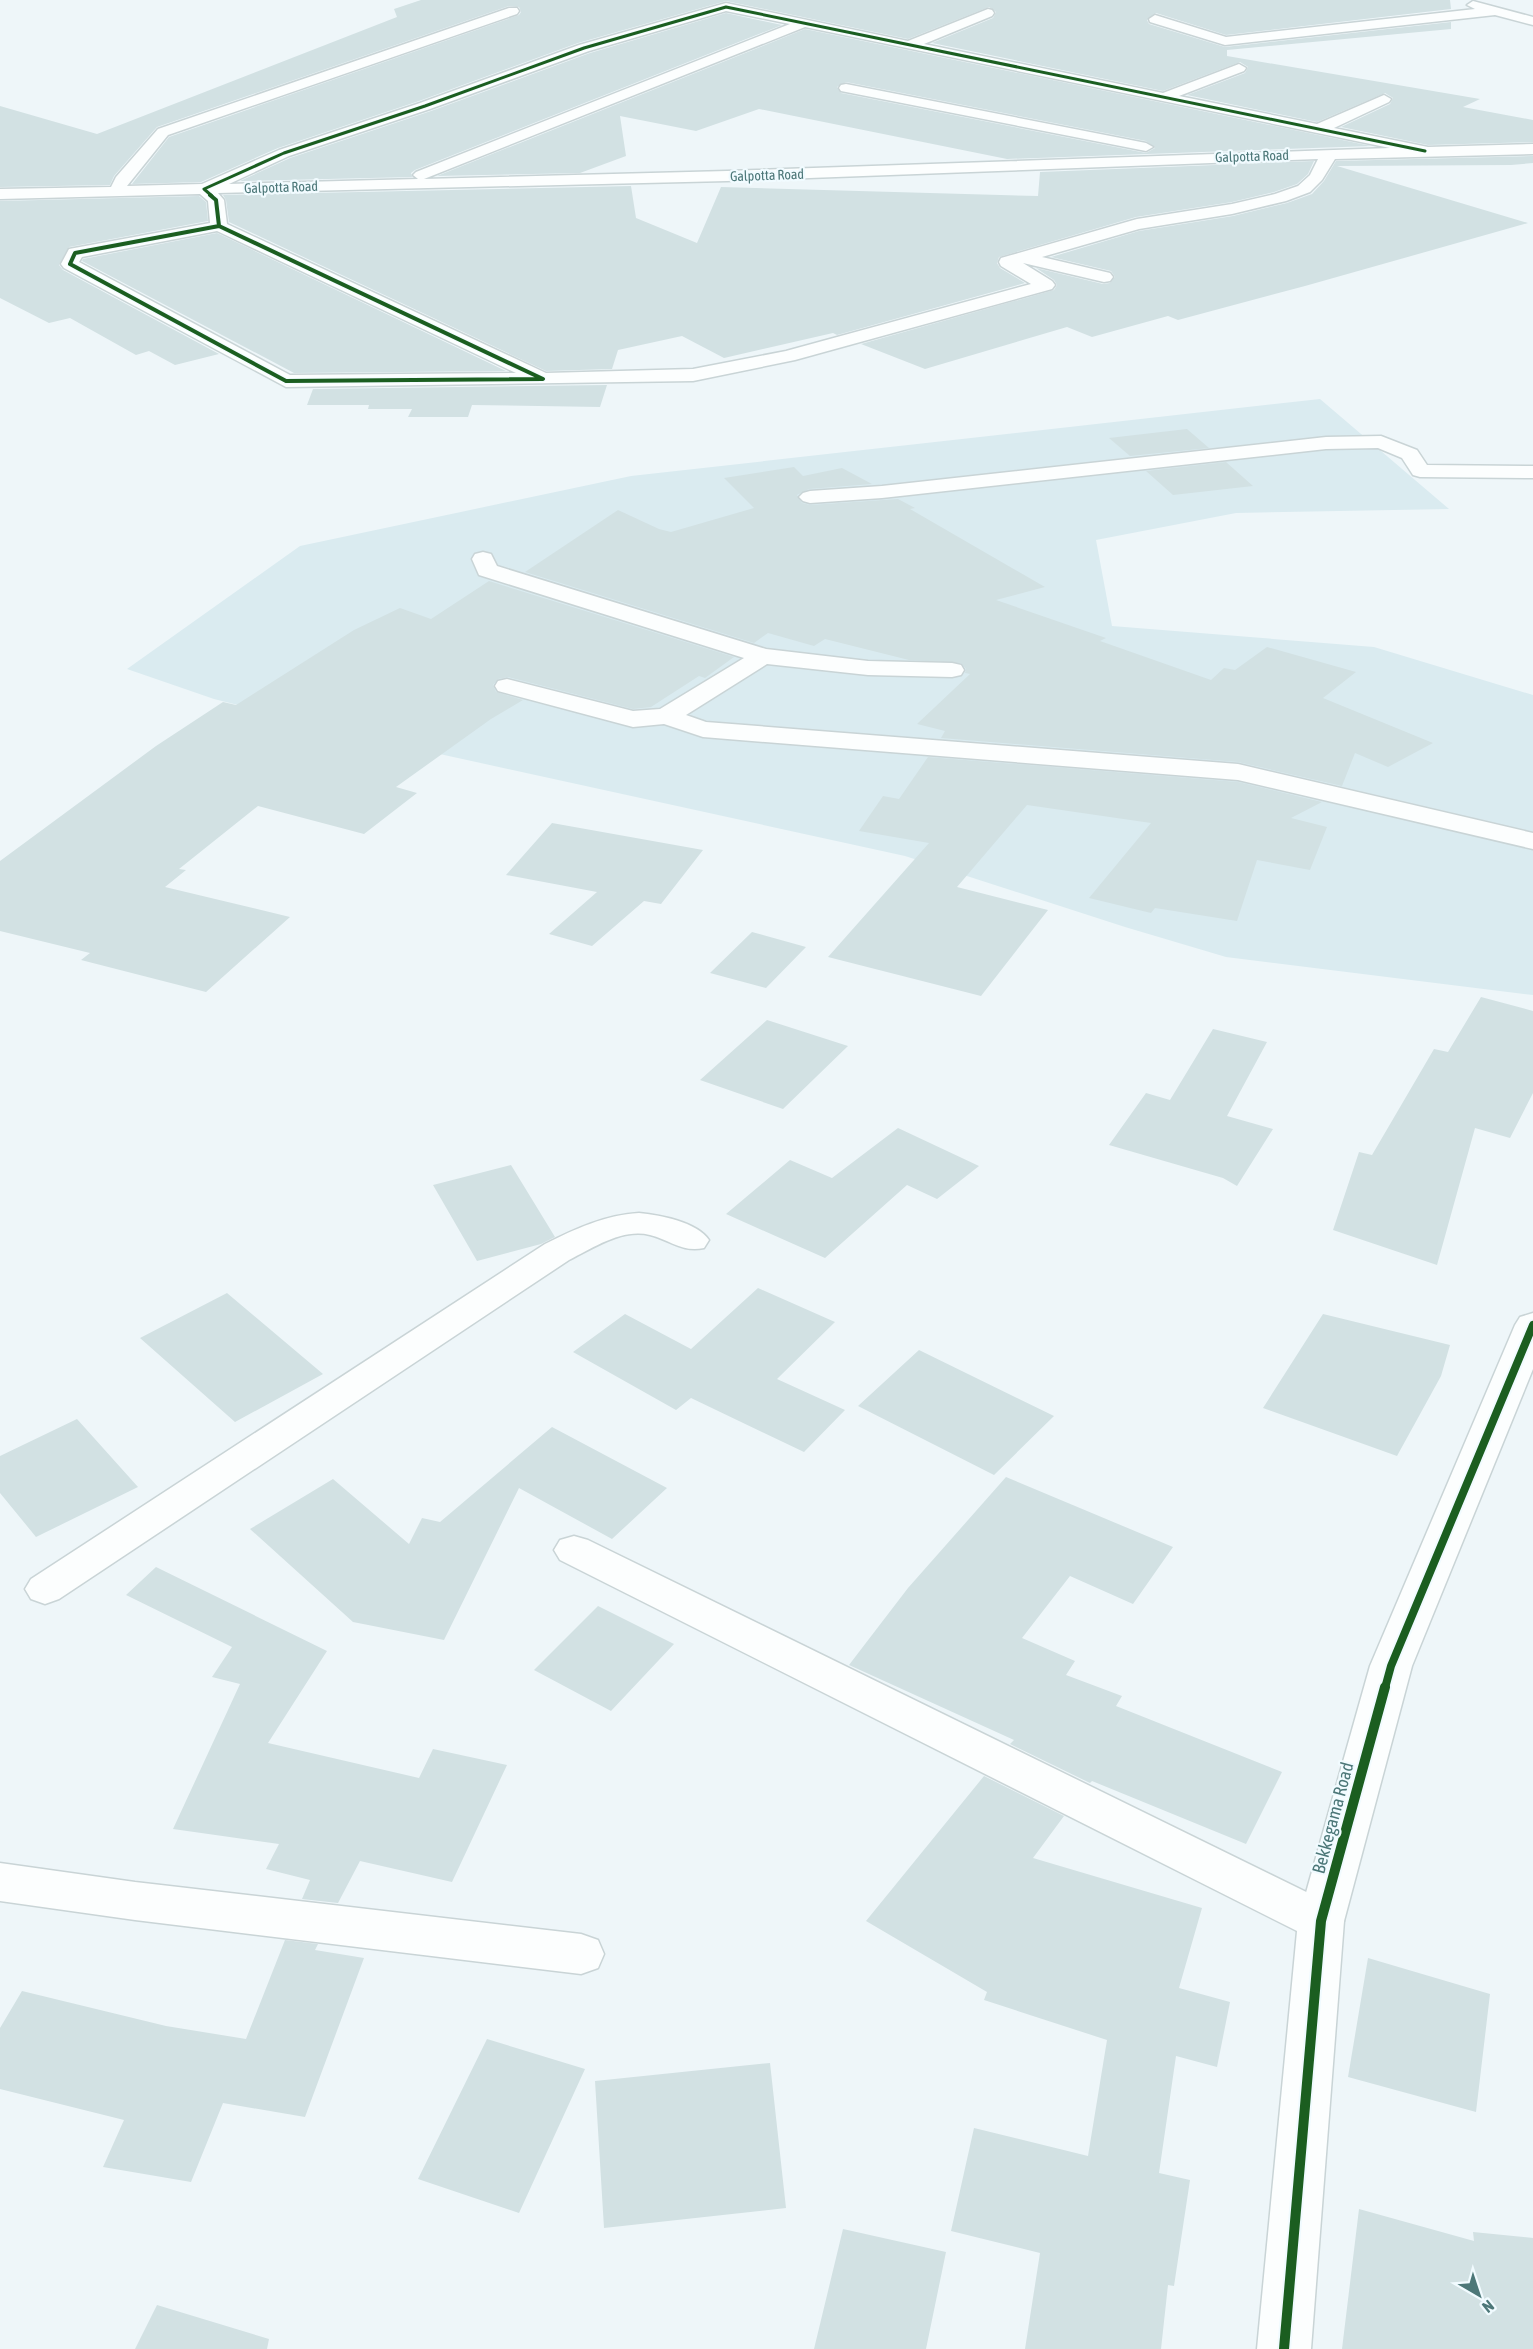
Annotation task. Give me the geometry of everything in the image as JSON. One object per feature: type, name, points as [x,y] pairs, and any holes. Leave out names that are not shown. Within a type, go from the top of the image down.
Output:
[{"type":"street","points":[[1464,3],[1533,21]]},
{"type":"street","points":[[219,226],[216,200],[204,189],[284,153],[425,106],[584,48],[731,4],[804,23],[1425,151]]},
{"type":"street","points":[[117,192],[122,180],[163,132],[513,11]]},
{"type":"street","points":[[1155,19],[1225,41],[1494,11]]},
{"type":"street","points":[[909,45],[988,13]]},
{"type":"street","points":[[399,183],[804,23]]},
{"type":"street","points":[[1162,98],[1239,68]]},
{"type":"street","points":[[846,88],[1200,158]]},
{"type":"street","points":[[1319,129],[1384,99]]},
{"type":"street","name":"Galpotta Road","points":[[0,194],[727,176],[1533,148]]},
{"type":"street","points":[[543,379],[219,226],[75,253],[70,264],[286,381],[543,379],[693,375],[788,356],[1046,285],[1007,262],[1137,224],[1232,209],[1280,198],[1304,189],[1317,177],[1326,158],[1332,154]]},
{"type":"street","points":[[1022,257],[1104,277]]},
{"type":"street","points":[[810,497],[882,492],[1326,443],[1381,442],[1410,454],[1420,471],[1533,472]]},
{"type":"street","points":[[483,559],[487,570],[762,656],[868,668],[952,670]]},
{"type":"street","points":[[666,716],[762,656]]},
{"type":"street","points":[[507,686],[633,719],[666,716],[703,729],[1238,772],[1533,841]]},
{"type":"street","points":[[45,1589],[206,1480],[276,1437],[557,1252],[605,1229],[634,1223],[652,1225],[692,1240]]},
{"type":"street","name":"Bekkegama Road","points":[[1284,2349],[1321,1921],[1391,1666],[1533,1324]]},
{"type":"street","points":[[574,1550],[1321,1921]]},
{"type":"street","points":[[0,1882],[147,1903],[580,1954]]},
{"type":"shaded area","points":[[1320,399],[1449,509],[1236,513],[1096,540],[1112,626],[1374,647],[1533,695],[1533,995],[1226,957],[905,856],[394,744],[214,699],[127,669],[300,546],[631,476]]},
{"type":"building","points":[[421,0],[1450,0],[1451,9],[1226,35],[1156,13],[1147,20],[1149,24],[1225,47],[1451,22],[1451,29],[1227,50],[1227,56],[1480,99],[1463,107],[1533,120],[1533,142],[1428,145],[1341,127],[1390,104],[1393,98],[1385,93],[1317,122],[1187,95],[1245,73],[1248,67],[1240,62],[1163,91],[932,43],[993,18],[996,12],[989,7],[908,39],[726,1],[578,43],[419,101],[278,148],[201,182],[132,184],[169,137],[519,15],[521,12],[519,7],[509,6],[157,127],[114,176],[110,185],[0,187],[0,106],[97,134],[397,17],[394,9]]},
{"type":"building","points":[[726,13],[782,25],[415,170],[411,173],[412,177],[240,181],[290,158],[431,111],[590,53]]},
{"type":"building","points":[[805,29],[1371,146],[1007,159],[759,109],[696,131],[620,116],[626,156],[580,173],[437,176]],"holes":[[[846,82],[1146,141],[1155,148],[1146,153],[841,93],[837,87]]]},
{"type":"building","points":[[1533,156],[1533,163],[1511,165],[1337,166],[1528,223],[1305,286],[1178,320],[1168,316],[1092,337],[1067,327],[925,369],[861,344],[1054,290],[1057,285],[1054,280],[1036,268],[1103,284],[1110,283],[1115,277],[1111,271],[1051,257],[1139,231],[1233,216],[1287,203],[1312,194],[1324,181],[1336,161]]},
{"type":"building","points":[[1314,161],[1308,174],[1297,184],[1274,192],[1232,202],[1136,217],[999,257],[997,263],[1000,268],[1025,283],[837,335],[833,333],[724,358],[682,336],[618,350],[612,369],[546,371],[229,222],[226,200],[223,195],[631,186],[636,218],[697,243],[721,187],[1038,196],[1040,172]]},
{"type":"building","points":[[199,196],[206,202],[208,221],[69,247],[59,265],[63,270],[219,354],[175,365],[149,351],[136,355],[70,318],[49,323],[0,298],[0,201]]},
{"type":"building","points":[[217,233],[506,371],[294,373],[82,261]]},
{"type":"building","points":[[607,385],[600,407],[472,405],[468,417],[408,417],[412,409],[368,409],[369,405],[307,405],[313,389]]},
{"type":"building","points":[[1187,429],[1209,448],[1130,456],[1109,438]]},
{"type":"building","points":[[1226,462],[1253,486],[1173,495],[1146,471]]},
{"type":"building","points":[[794,467],[803,476],[842,468],[872,484],[809,489],[797,495],[802,503],[810,505],[898,499],[915,508],[910,509],[1045,587],[996,600],[1106,638],[1100,641],[1211,680],[1224,668],[1235,670],[1267,647],[1356,672],[1323,698],[1433,743],[1388,767],[1355,753],[1342,786],[1238,762],[941,738],[945,731],[917,724],[970,674],[965,673],[966,669],[961,663],[909,660],[825,639],[814,646],[768,633],[754,643],[525,572],[618,510],[659,529],[671,532],[754,508],[724,478]]},
{"type":"building","points":[[489,581],[734,657],[705,678],[699,676],[651,707],[633,709],[508,677],[498,679],[493,685],[496,692],[523,700],[491,719],[396,787],[417,793],[364,834],[258,806],[179,869],[186,870],[165,887],[290,917],[206,992],[81,960],[90,953],[0,931],[0,861],[156,746],[223,702],[236,705],[354,630],[400,608],[431,619]]},
{"type":"building","points":[[928,757],[1238,782],[1322,802],[1291,818],[1327,827],[1310,870],[1257,860],[1237,921],[1155,908],[1151,913],[1089,898],[1151,823],[1027,805],[957,887],[1048,910],[981,996],[828,957],[929,843],[859,831],[883,796],[899,799]]},
{"type":"building","points":[[552,823],[703,850],[661,904],[644,901],[592,946],[549,934],[597,892],[506,875]]},
{"type":"building","points":[[752,932],[806,947],[766,988],[710,973]]},
{"type":"building","points":[[1481,997],[1533,1011],[1533,1093],[1510,1138],[1475,1128],[1437,1265],[1333,1230],[1359,1152],[1372,1155],[1434,1049],[1448,1052]]},
{"type":"building","points":[[767,1020],[848,1046],[783,1109],[700,1080]]},
{"type":"building","points":[[1213,1029],[1267,1042],[1227,1116],[1273,1129],[1237,1186],[1223,1178],[1109,1145],[1146,1093],[1170,1100]]},
{"type":"building","points":[[898,1128],[979,1166],[937,1199],[907,1185],[825,1258],[726,1214],[790,1160],[832,1178]]},
{"type":"building","points":[[511,1165],[555,1237],[541,1244],[477,1261],[433,1185]]},
{"type":"building","points":[[758,1288],[835,1322],[777,1379],[845,1410],[804,1452],[691,1398],[676,1410],[573,1352],[625,1314],[691,1349]]},
{"type":"building","points":[[227,1293],[323,1374],[235,1422],[140,1338]]},
{"type":"building","points":[[1323,1314],[1450,1345],[1441,1376],[1397,1456],[1263,1408]]},
{"type":"building","points":[[919,1350],[1054,1416],[994,1475],[858,1406]]},
{"type":"building","points":[[77,1419],[138,1487],[36,1537],[0,1493],[0,1456]]},
{"type":"building","points":[[552,1427],[667,1488],[612,1539],[519,1488],[444,1640],[353,1622],[250,1529],[333,1479],[409,1544],[422,1518],[440,1522]]},
{"type":"building","points":[[1006,1477],[1173,1547],[1133,1604],[1070,1576],[1022,1638],[1075,1661],[1066,1675],[1122,1696],[1116,1706],[1282,1772],[1246,1844],[1092,1781],[1090,1783],[1010,1744],[1014,1740],[849,1665],[908,1588]]},
{"type":"building","points":[[156,1567],[327,1651],[268,1743],[419,1778],[433,1749],[507,1765],[452,1882],[360,1861],[338,1903],[302,1899],[310,1880],[266,1869],[279,1844],[173,1829],[240,1684],[212,1677],[232,1647],[126,1595]]},
{"type":"building","points":[[598,1606],[674,1644],[611,1711],[534,1670]]},
{"type":"building","points":[[984,1776],[1064,1816],[1033,1858],[1202,1908],[1179,1988],[1230,2002],[1217,2067],[1176,2056],[1159,2173],[1190,2180],[1174,2286],[1168,2285],[1161,2349],[1025,2349],[1040,2253],[951,2231],[974,2128],[1088,2156],[1107,2040],[984,2000],[987,1992],[866,1921]]},
{"type":"building","points":[[285,1940],[318,1944],[315,1950],[364,1958],[305,2117],[223,2103],[191,2182],[103,2167],[124,2120],[0,2089],[0,2028],[22,1991],[166,2026],[246,2039]]},
{"type":"building","points":[[1368,1958],[1490,1994],[1476,2112],[1348,2077]]},
{"type":"building","points":[[487,2039],[585,2069],[519,2213],[418,2179]]},
{"type":"building","points":[[770,2063],[786,2208],[604,2228],[595,2081]]},
{"type":"building","points":[[1359,2209],[1474,2241],[1473,2232],[1533,2238],[1533,2349],[1342,2349]]},
{"type":"building","points":[[843,2229],[946,2252],[926,2349],[814,2349]]},
{"type":"building","points":[[157,2305],[269,2339],[267,2349],[135,2349]]},
{"type":"cycle path","points":[[219,226],[543,379],[286,381],[70,264],[75,253],[219,226],[216,200],[204,189],[284,153],[425,106],[584,48],[726,7],[1425,151]]},
{"type":"cycle path","points":[[1284,2349],[1321,1921],[1391,1666],[1533,1325]]}]
